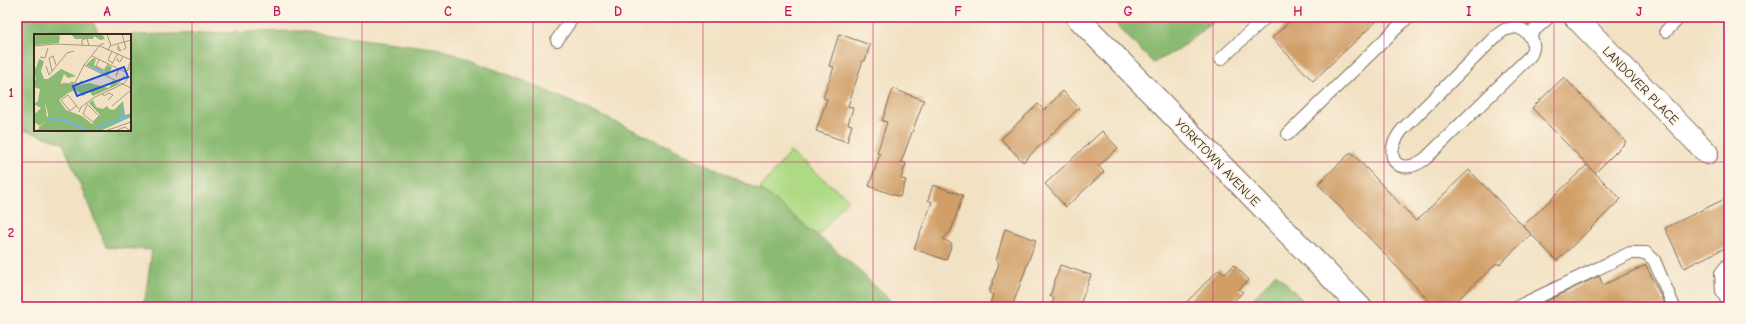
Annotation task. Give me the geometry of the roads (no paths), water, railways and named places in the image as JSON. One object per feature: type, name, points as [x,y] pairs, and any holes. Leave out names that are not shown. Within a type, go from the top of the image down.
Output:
[{"type":"street","name":"YORKTOWN AVENUE","points":[[1077,17],[1360,307]]},
{"type":"street","name":"LANDOVER PLACE","points":[[1576,17],[1707,153]]},
{"type":"lane","points":[[556,40],[572,17]]},
{"type":"lane","points":[[1221,59],[1266,17]]},
{"type":"lane","points":[[1288,134],[1408,17]]},
{"type":"lane","points":[[1529,36],[1548,17]]},
{"type":"lane","points":[[1666,31],[1680,17]]},
{"type":"lane","points":[[1516,27],[1522,29],[1529,36],[1534,44],[1534,50],[1530,56],[1425,159],[1412,166],[1406,167],[1398,164],[1394,160],[1391,154],[1394,139],[1496,36],[1504,30],[1516,27]]},
{"type":"lane","points":[[1517,307],[1630,253],[1646,253],[1654,260],[1674,307]]},
{"type":"lane","points":[[1729,263],[1721,273],[1722,291],[1729,304]]}]
